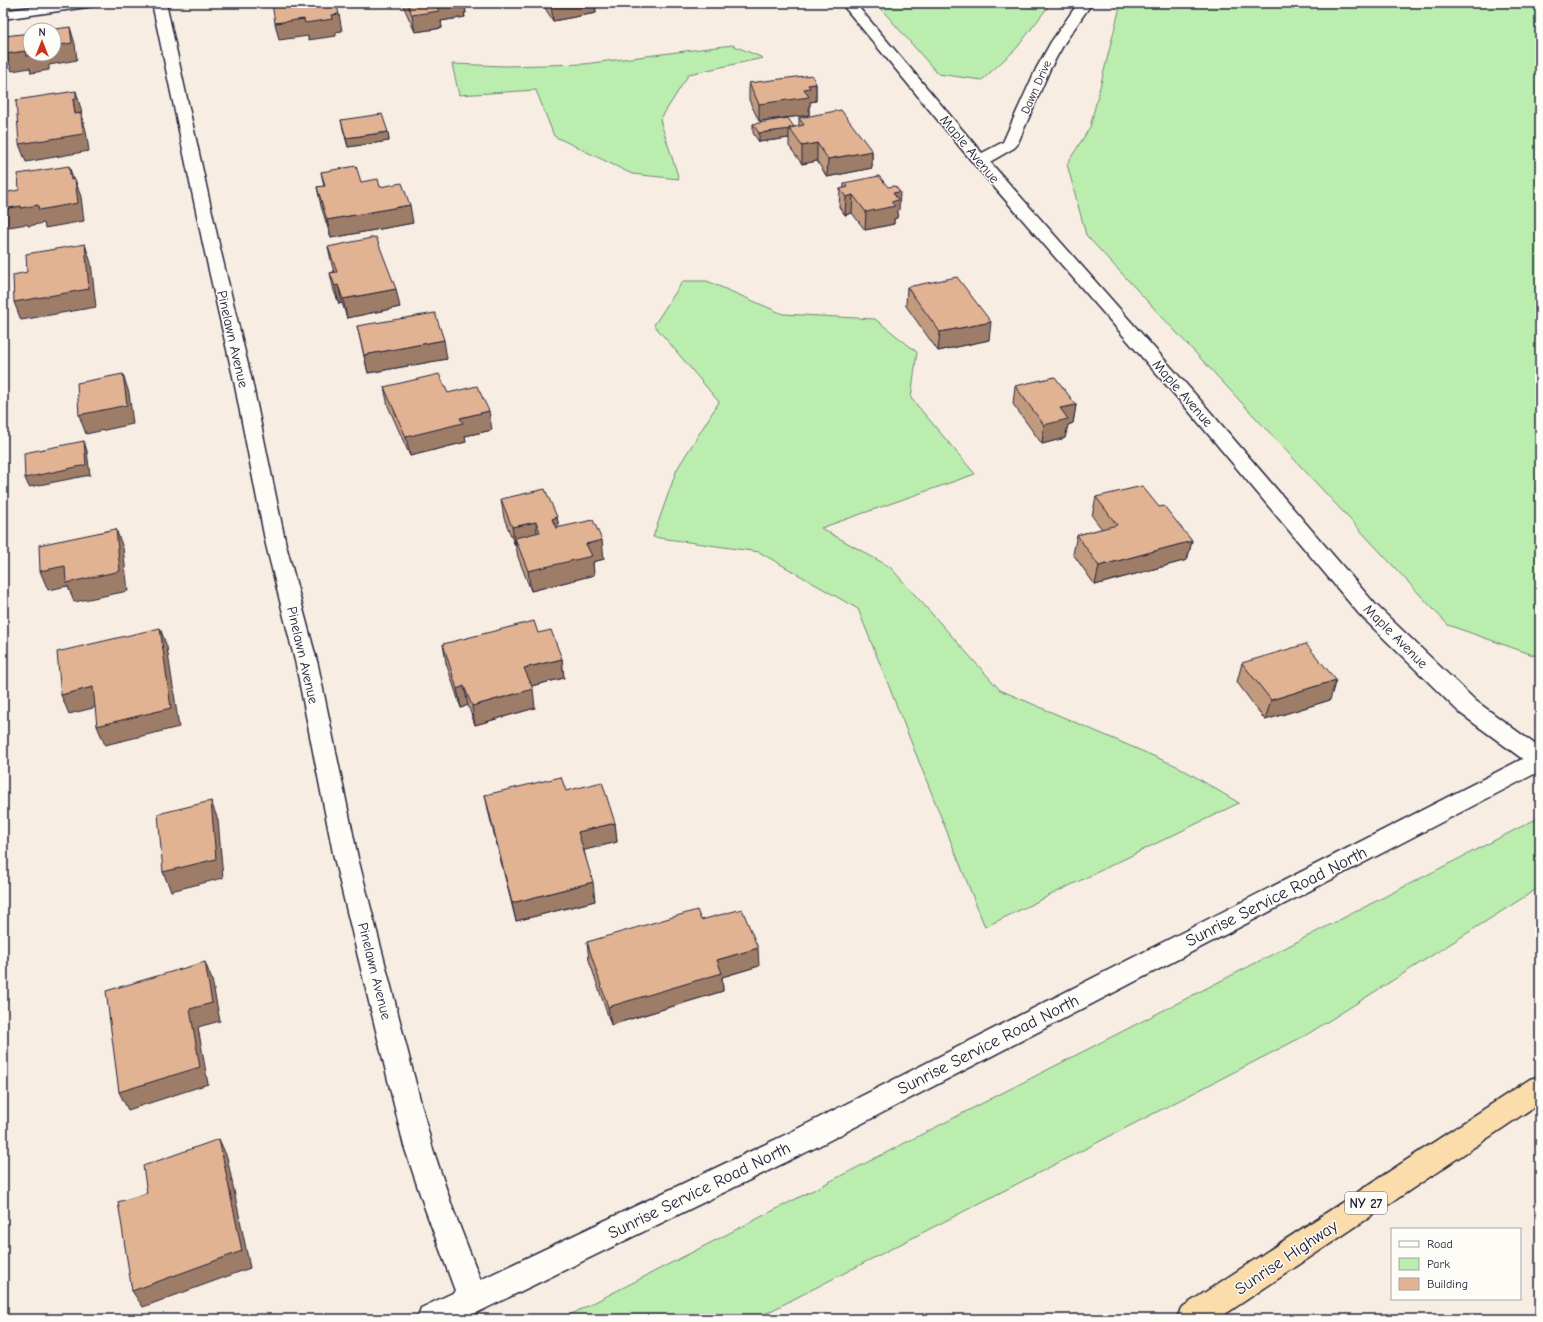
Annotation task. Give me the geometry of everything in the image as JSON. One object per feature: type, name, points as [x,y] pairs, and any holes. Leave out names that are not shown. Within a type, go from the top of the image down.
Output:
[{"type":"highway","name":"Sunrise Highway","points":[[1192,1319],[1540,1088]]},
{"type":"street","points":[[3,15],[87,3]]},
{"type":"street","name":"Pinelawn Avenue","points":[[159,3],[211,244],[243,381],[276,544],[307,665],[346,858],[418,1146],[439,1209],[473,1299]]},
{"type":"street","name":"Maple Avenue","points":[[848,3],[980,161],[1194,405],[1367,609],[1468,707],[1540,760]]},
{"type":"street","name":"Dawn Drive","points":[[980,161],[1009,145],[1043,69],[1058,42],[1085,3]]},
{"type":"street","name":"Sunrise Service Road North","points":[[432,1319],[799,1142],[1540,760]]},
{"type":"green space","points":[[876,3],[1051,3],[1016,49],[982,80],[938,74]]},
{"type":"green space","points":[[1121,3],[1540,3],[1540,656],[1533,655],[1448,625],[1086,235],[1067,164],[1090,127]]},
{"type":"green space","points":[[732,45],[763,58],[689,74],[660,120],[679,179],[632,174],[554,136],[536,90],[459,95],[452,64],[505,66],[584,64]]},
{"type":"green space","points":[[683,281],[707,281],[783,314],[875,319],[917,352],[911,398],[975,474],[821,528],[890,567],[1000,690],[1179,767],[1239,803],[985,927],[858,609],[759,552],[653,537],[677,469],[719,402],[654,325]]},
{"type":"green space","points":[[1540,817],[1540,887],[1308,1034],[755,1319],[562,1319]]},
{"type":"building","points":[[272,3],[336,3],[339,14],[332,15],[333,19],[305,23],[304,19],[275,23]]},
{"type":"building","points":[[407,3],[445,3],[436,4],[439,11],[412,15]]},
{"type":"building","points":[[70,27],[72,43],[62,45],[62,28]]},
{"type":"building","points":[[22,34],[22,51],[6,54],[5,36]]},
{"type":"building","points":[[812,75],[816,84],[808,85],[810,88],[804,89],[809,97],[759,104],[749,83]]},
{"type":"building","points":[[76,91],[76,99],[73,100],[75,114],[81,113],[83,134],[19,144],[16,100]]},
{"type":"building","points":[[841,110],[872,151],[828,159],[817,143],[802,146],[789,128],[804,125],[799,118]]},
{"type":"building","points":[[382,114],[388,132],[346,138],[341,120]]},
{"type":"building","points":[[788,118],[794,127],[789,128],[790,129],[759,133],[753,124]]},
{"type":"building","points":[[69,166],[71,180],[75,179],[78,203],[39,210],[38,205],[3,209],[3,193],[19,190],[18,174]]},
{"type":"building","points":[[356,166],[361,182],[378,179],[380,187],[402,183],[410,205],[327,220],[317,187],[325,186],[321,172]]},
{"type":"building","points":[[879,176],[888,187],[895,186],[900,192],[893,193],[898,200],[891,202],[895,206],[866,212],[853,195],[846,197],[840,189],[848,187],[844,183]]},
{"type":"building","points":[[376,237],[396,289],[343,299],[338,285],[335,286],[330,273],[337,272],[328,247]]},
{"type":"building","points":[[85,244],[89,289],[14,302],[13,275],[27,272],[26,254]]},
{"type":"building","points":[[957,277],[991,322],[940,332],[907,287]]},
{"type":"building","points":[[435,313],[444,340],[364,355],[357,326]]},
{"type":"building","points":[[123,374],[127,405],[79,415],[77,383]]},
{"type":"building","points":[[439,374],[448,393],[477,386],[489,411],[460,418],[463,423],[406,437],[384,387]]},
{"type":"building","points":[[1055,377],[1076,405],[1060,408],[1068,419],[1044,425],[1015,386]]},
{"type":"building","points":[[84,441],[86,465],[25,478],[24,453]]},
{"type":"building","points":[[1142,486],[1159,507],[1164,506],[1192,541],[1099,566],[1077,535],[1117,525],[1096,497]]},
{"type":"building","points":[[545,489],[557,517],[552,519],[556,528],[593,520],[602,540],[586,544],[592,556],[528,571],[515,538],[540,532],[536,522],[512,527],[501,499]]},
{"type":"building","points":[[116,529],[120,571],[66,583],[65,566],[40,571],[39,545]]},
{"type":"building","points":[[534,621],[538,633],[551,630],[562,659],[524,668],[533,689],[472,706],[464,686],[457,689],[443,644]]},
{"type":"building","points":[[160,628],[171,708],[97,726],[93,687],[61,695],[57,652]]},
{"type":"building","points":[[1306,644],[1336,680],[1271,700],[1242,663]]},
{"type":"building","points":[[561,777],[566,791],[602,782],[615,823],[578,832],[593,882],[512,903],[485,795]]},
{"type":"building","points":[[211,801],[216,859],[163,872],[158,814]]},
{"type":"building","points":[[742,909],[758,948],[717,960],[722,973],[608,1007],[587,942],[697,910],[701,920]]},
{"type":"building","points":[[205,962],[212,1003],[190,1009],[200,1067],[119,1092],[106,991]]},
{"type":"building","points":[[219,1139],[242,1251],[132,1291],[118,1202],[147,1193],[143,1166]]}]
